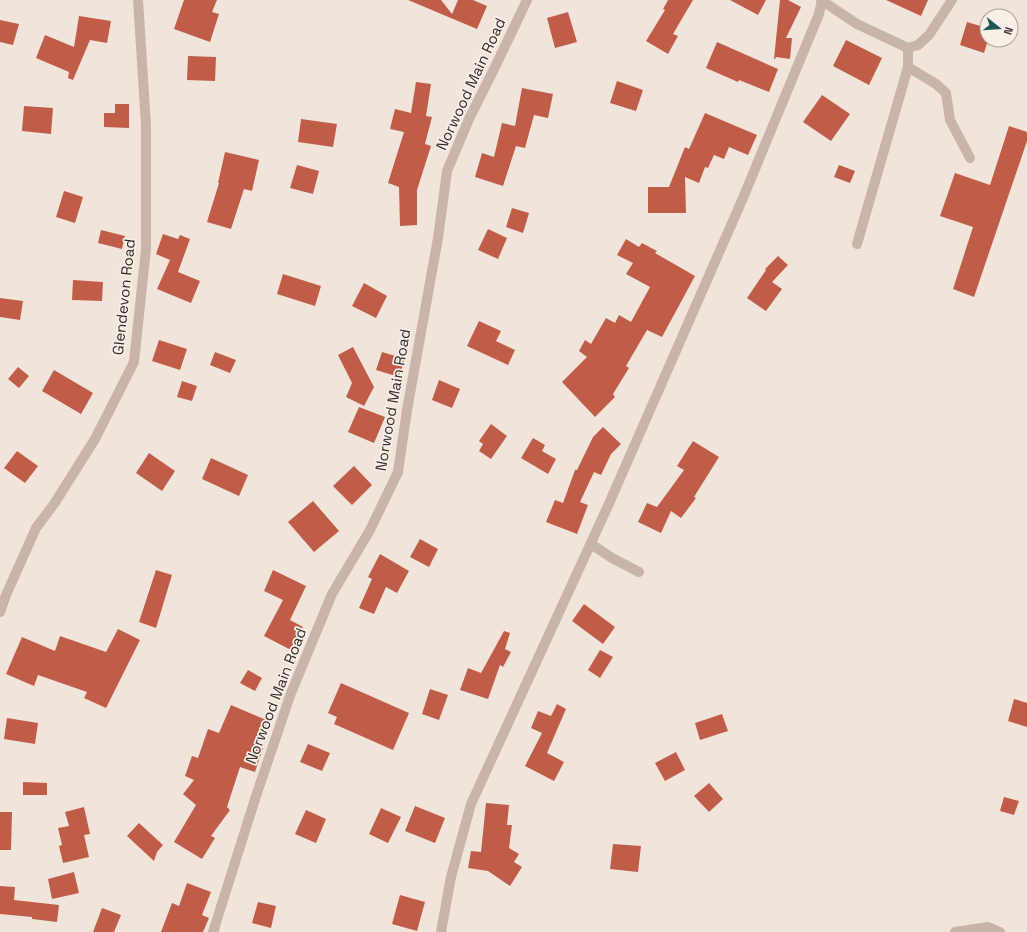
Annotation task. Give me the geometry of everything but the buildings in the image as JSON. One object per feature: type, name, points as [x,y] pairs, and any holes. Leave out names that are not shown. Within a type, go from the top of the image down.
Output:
[{"type":"street","name":"Glendevon Road","points":[[0,612],[36,528],[54,504],[95,439],[134,362],[146,249],[146,125],[138,0]]},
{"type":"street","name":"Norwood Main Road","points":[[213,932],[256,796],[291,693],[332,594],[370,530],[398,472],[407,410],[438,238],[447,171],[469,119],[527,0]]},
{"type":"street","points":[[441,932],[451,877],[470,804],[591,544],[742,198],[819,14],[822,0],[857,24],[908,48],[918,45],[929,35],[952,0]]},
{"type":"street","points":[[857,244],[908,67],[908,48]]},
{"type":"street","points":[[908,67],[936,84],[946,93],[950,120],[970,158]]},
{"type":"street","points":[[591,544],[612,558],[639,572]]},
{"type":"street","points":[[955,932],[988,927],[1000,932]]}]
